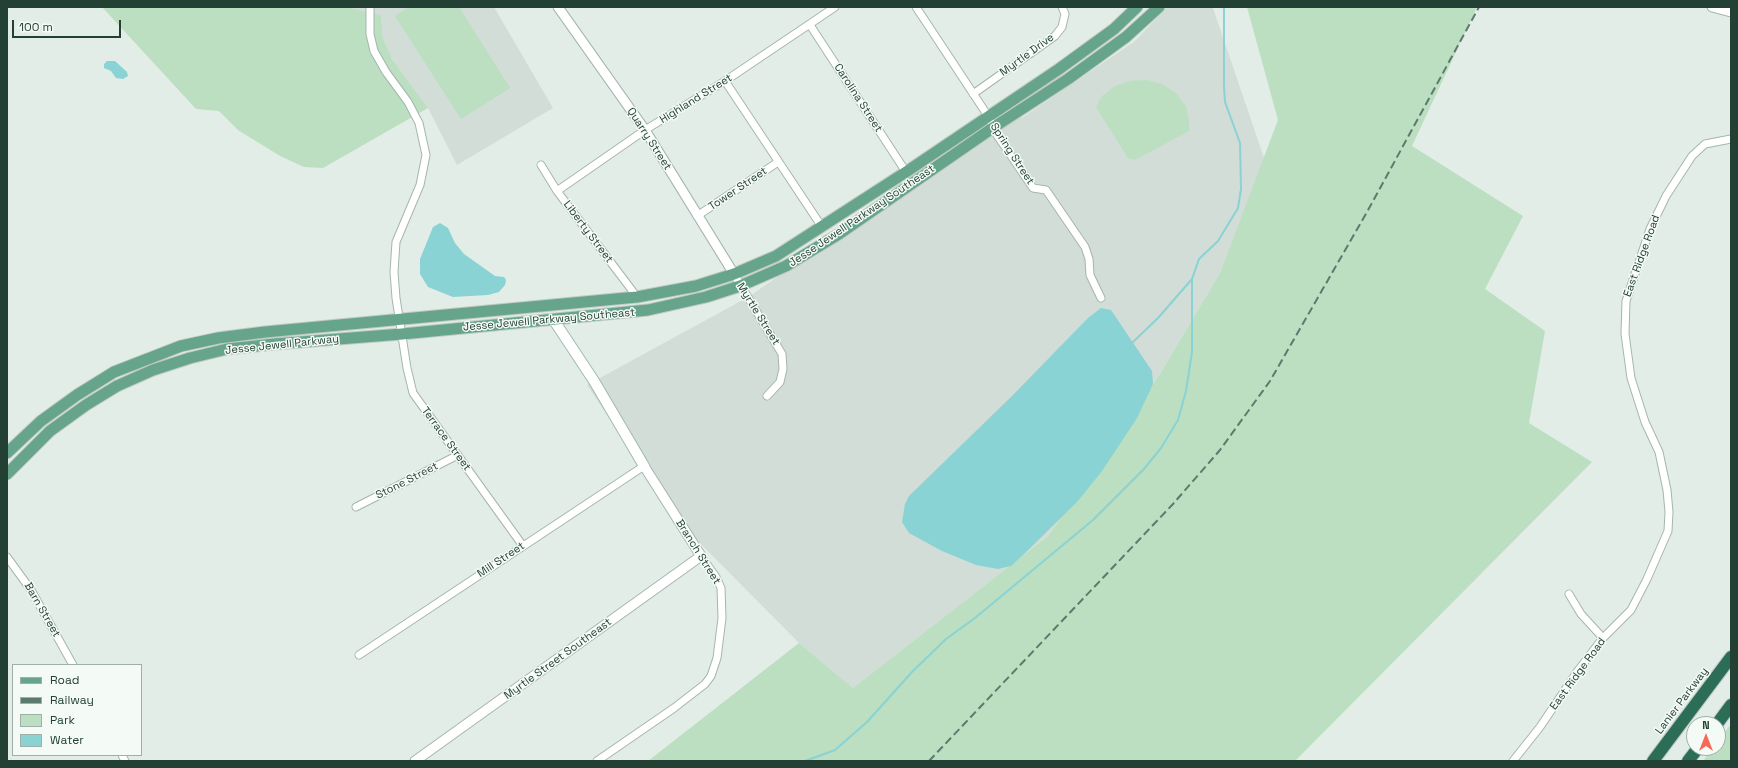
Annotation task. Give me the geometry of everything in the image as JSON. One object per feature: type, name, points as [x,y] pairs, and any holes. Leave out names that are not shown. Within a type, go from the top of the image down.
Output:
[{"type":"highway","name":"Lanier Parkway","points":[[1653,761],[1731,657]]},
{"type":"highway","points":[[1723,716],[1731,705]]},
{"type":"main road","name":"Jesse Jewell Parkway Southeast","points":[[400,320],[637,297],[696,286],[734,274],[776,256],[906,172],[1114,30],[1137,7]]},
{"type":"main road","name":"Jesse Jewell Parkway Southeast","points":[[402,334],[648,310],[706,297],[740,286],[786,266],[839,234],[994,126],[1068,79],[1126,37],[1159,7]]},
{"type":"main road","name":"Branch Street","points":[[553,319],[594,381],[644,466]]},
{"type":"main road","name":"Jesse Jewell Parkway","points":[[7,453],[41,422],[77,395],[114,372],[181,346],[218,338],[260,333],[400,320]]},
{"type":"main road","name":"Jesse Jewell Parkway","points":[[7,474],[50,431],[86,405],[117,386],[154,370],[227,349],[402,334]]},
{"type":"street","name":"Terrace Street","points":[[370,7],[370,34],[374,51],[386,72],[408,102],[419,123],[426,155],[420,186],[396,242],[394,272],[407,368],[413,393],[523,546]]},
{"type":"street","name":"Quarry Street","points":[[558,7],[645,130],[734,274]]},
{"type":"street","name":"Highland Street","points":[[557,191],[645,130],[810,25],[835,7]]},
{"type":"street","name":"Spring Street","points":[[916,7],[988,116],[997,135],[1033,188],[1046,190],[1085,247],[1089,259],[1090,275],[1101,298]]},
{"type":"street","name":"Myrtle Drive","points":[[973,94],[1055,36],[1062,27],[1065,14],[1062,7]]},
{"type":"street","points":[[1712,7],[1731,12]]},
{"type":"street","name":"Carolina Street","points":[[810,25],[906,172]]},
{"type":"street","name":"Tower Street","points":[[725,80],[822,227]]},
{"type":"street","name":"East Ridge Road","points":[[1513,761],[1540,727],[1576,672],[1603,638],[1631,610],[1647,579],[1668,531],[1669,512],[1667,490],[1659,452],[1645,422],[1632,378],[1625,334],[1626,301],[1650,229],[1666,196],[1692,156],[1705,144],[1731,138]]},
{"type":"street","name":"Tower Street","points":[[697,216],[778,162]]},
{"type":"street","name":"Liberty Street","points":[[541,165],[557,191],[637,297]]},
{"type":"street","name":"Myrtle Street","points":[[734,274],[782,354],[783,369],[780,382],[768,396]]},
{"type":"street","name":"Stone Street","points":[[356,507],[458,455]]},
{"type":"street","name":"Mill Street","points":[[359,655],[644,466]]},
{"type":"street","name":"Branch Street","points":[[597,761],[674,708],[705,684],[711,676],[717,658],[722,618],[721,588],[644,466]]},
{"type":"street","name":"Myrtle Street Southeast","points":[[414,761],[701,556]]},
{"type":"street","name":"Barn Street","points":[[7,557],[31,590],[72,664]]},
{"type":"street","points":[[1569,594],[1581,614],[1603,638]]},
{"type":"shaded area","points":[[347,7],[494,7],[553,108],[457,165],[428,108],[392,59],[383,38],[381,15]]},
{"type":"shaded area","points":[[1167,7],[1213,8],[1264,158],[1220,273],[1160,374],[1048,536],[853,688],[799,643],[682,525],[587,385],[750,296],[1016,109],[1022,118],[1135,41]]},
{"type":"green space","points":[[102,7],[347,7],[381,15],[383,38],[392,59],[428,108],[323,168],[304,167],[280,156],[238,130],[219,111],[196,109]]},
{"type":"green space","points":[[409,7],[459,7],[510,88],[461,119],[395,16]]},
{"type":"green space","points":[[1247,7],[1477,7],[1412,146],[1523,216],[1485,289],[1545,331],[1529,423],[1592,462],[1295,761],[648,761],[799,643],[853,688],[1048,536],[1160,374],[1220,273],[1278,120]]},
{"type":"green space","points":[[1146,80],[1162,84],[1176,93],[1186,107],[1189,120],[1189,131],[1135,160],[1128,158],[1096,107],[1101,97],[1115,86],[1130,81]]},
{"type":"green space","points":[[1731,724],[1731,761],[1703,761],[1707,756],[1726,756],[1726,731]]},
{"type":"water","points":[[107,61],[115,61],[127,72],[128,76],[123,79],[116,78],[111,71],[104,68],[104,64]]},
{"type":"water","points":[[440,223],[448,228],[455,243],[464,254],[495,276],[504,277],[506,280],[505,285],[499,292],[488,295],[453,297],[428,287],[420,274],[420,259],[433,227]]},
{"type":"water","points":[[1101,308],[1111,310],[1152,371],[1153,384],[1137,418],[1102,471],[1077,502],[1011,566],[998,569],[976,565],[942,551],[909,533],[902,522],[905,504],[909,496],[1012,396],[1088,318]]},
{"type":"waterway","points":[[805,761],[835,750],[867,722],[912,672],[946,639],[975,618],[1093,520],[1144,469],[1161,448],[1178,420],[1186,391],[1192,352],[1192,279],[1199,259],[1218,241],[1238,208],[1241,189],[1240,143],[1225,102],[1224,7]]},
{"type":"waterway","points":[[1133,342],[1158,318],[1192,279]]},
{"type":"railway","points":[[929,761],[1173,504],[1220,450],[1270,381],[1367,212],[1479,7]]}]
